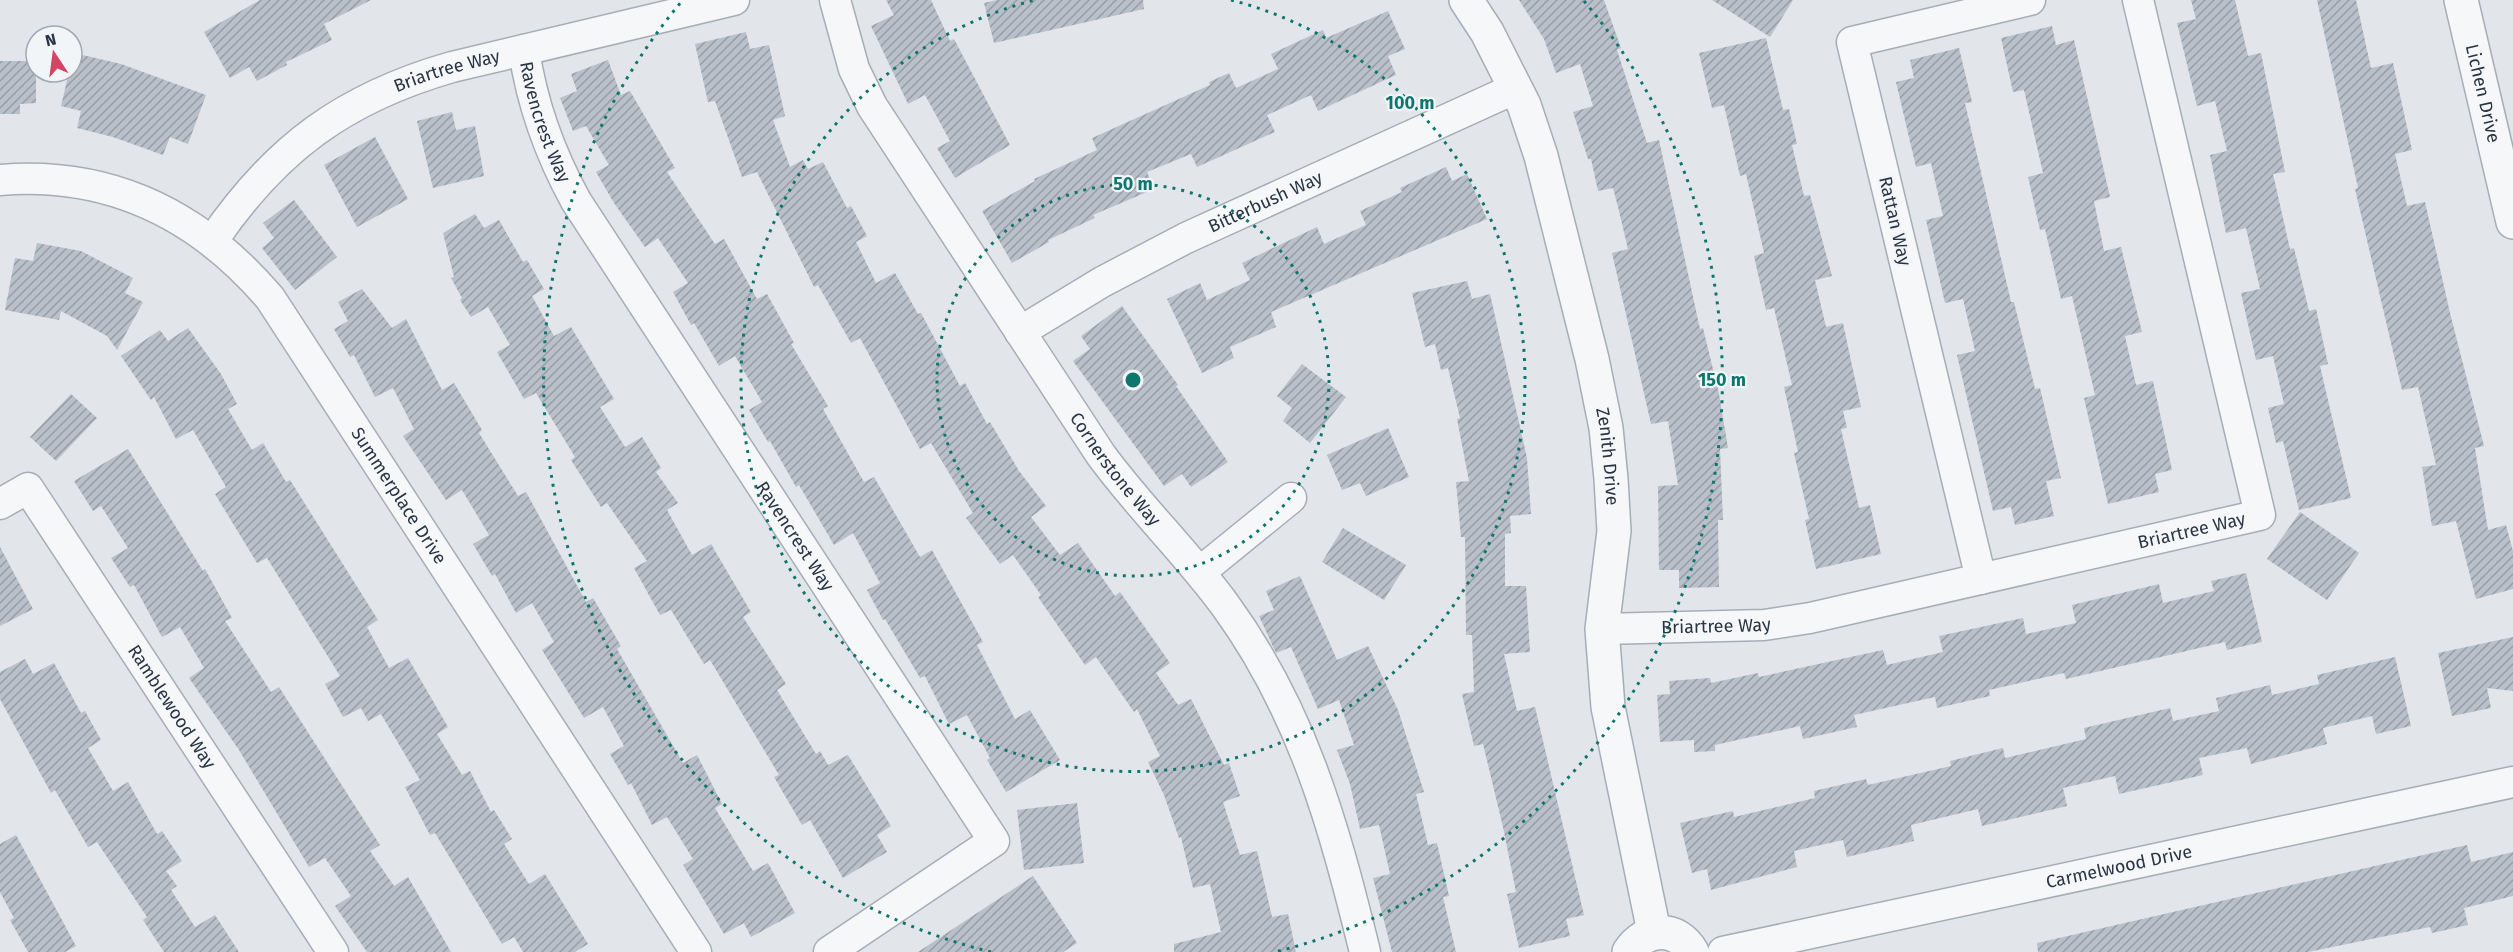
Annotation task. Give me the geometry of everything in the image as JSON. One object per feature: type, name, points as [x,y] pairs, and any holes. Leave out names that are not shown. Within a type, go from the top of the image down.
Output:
[{"type":"street","name":"Briartree Way","points":[[213,240],[236,206],[262,175],[292,148],[340,113],[376,93],[413,78],[734,0]]},
{"type":"street","name":"Cornerstone Way","points":[[835,0],[854,69],[872,106],[1123,485],[1200,572],[1255,650],[1313,766],[1338,839],[1365,952]]},
{"type":"street","name":"Zenith Drive","points":[[1466,0],[1487,32],[1516,88],[1541,156],[1592,359],[1606,428],[1614,531],[1602,629],[1608,707],[1654,932]]},
{"type":"street","name":"Rattan Way","points":[[1980,579],[1851,42],[2030,0]]},
{"type":"street","name":"Briartree Way","points":[[1602,629],[1764,625],[1810,618],[2260,515],[2138,0]]},
{"type":"street","name":"Lichen Drive","points":[[2461,0],[2511,201]]},
{"type":"street","name":"Ravencrest Way","points":[[524,50],[538,122],[555,164],[576,201],[994,841],[829,952]]},
{"type":"street","name":"Bitterbush Way","points":[[1020,332],[1102,282],[1186,238],[1516,88]]},
{"type":"street","name":"Summerplace Drive","points":[[0,180],[65,180],[106,188],[146,202],[184,221],[213,240],[242,266],[270,298],[696,952]]},
{"type":"street","name":"Ramblewood Way","points":[[0,504],[28,488],[333,952]]},
{"type":"street","points":[[1200,572],[1291,498]]},
{"type":"street","name":"Carmelwood Drive","points":[[1724,952],[2513,782]]},
{"type":"street","points":[[1629,952],[1635,942],[1654,932],[1678,936],[1692,952]]},
{"type":"building","points":[[260,0],[371,0],[324,24],[332,40],[286,62],[287,65],[257,81],[249,67],[230,78],[204,32]]},
{"type":"building","points":[[886,0],[931,0],[950,41],[954,39],[1010,145],[955,178],[937,148],[950,141],[925,95],[908,104],[871,26],[894,15]]},
{"type":"building","points":[[997,0],[1143,0],[1144,9],[994,43],[984,3]]},
{"type":"building","points":[[1519,0],[1604,0],[1621,48],[1617,50],[1647,143],[1659,140],[1700,329],[1703,328],[1719,394],[1728,448],[1720,449],[1723,520],[1718,520],[1719,587],[1679,588],[1679,570],[1659,570],[1658,486],[1678,485],[1668,421],[1651,424],[1612,253],[1628,249],[1618,207],[1613,188],[1598,191],[1591,159],[1588,159],[1573,112],[1593,106],[1580,64],[1556,73],[1544,39]]},
{"type":"building","points":[[1712,0],[1793,0],[1770,37]]},
{"type":"building","points":[[2191,0],[2235,0],[2248,56],[2261,53],[2285,172],[2273,174],[2290,249],[2294,248],[2309,311],[2316,309],[2328,364],[2320,366],[2351,498],[2299,510],[2283,441],[2276,443],[2268,408],[2284,404],[2273,356],[2256,360],[2241,293],[2260,289],[2246,228],[2226,233],[2210,155],[2227,151],[2215,101],[2197,106],[2177,23],[2196,19]]},
{"type":"building","points":[[2317,0],[2356,0],[2371,68],[2393,63],[2412,150],[2395,154],[2407,206],[2425,202],[2484,446],[2475,448],[2488,530],[2506,525],[2513,551],[2513,589],[2476,599],[2456,521],[2432,526],[2422,467],[2436,465],[2418,387],[2402,390],[2355,189],[2358,188]]},
{"type":"building","points":[[1388,11],[1405,49],[1388,56],[1396,75],[1318,111],[1311,95],[1267,115],[1275,132],[1197,167],[1191,154],[1147,172],[1154,189],[1093,215],[1095,218],[1048,240],[1049,242],[1012,263],[982,211],[1035,181],[1034,179],[1097,150],[1092,138],[1210,85],[1209,82],[1229,73],[1236,88],[1278,69],[1271,54],[1323,30],[1326,38]]},
{"type":"building","points":[[2052,26],[2056,45],[2074,40],[2110,197],[2094,201],[2104,251],[2121,247],[2142,332],[2125,336],[2136,385],[2153,381],[2172,470],[2155,474],[2159,492],[2108,504],[2084,398],[2095,395],[2072,296],[2061,299],[2045,229],[2040,230],[2028,177],[2043,173],[2024,90],[2013,92],[2001,38]]},
{"type":"building","points":[[746,32],[750,49],[769,45],[785,116],[773,120],[790,167],[803,160],[808,169],[823,162],[847,208],[851,206],[867,236],[856,242],[876,283],[895,273],[918,314],[921,313],[960,386],[965,383],[987,424],[990,422],[1019,471],[1046,506],[1031,517],[1060,555],[1078,543],[1115,596],[1120,592],[1170,663],[1156,673],[1178,705],[1191,699],[1224,765],[1229,763],[1240,796],[1223,802],[1240,855],[1257,851],[1272,917],[1288,914],[1296,952],[1174,952],[1174,944],[1221,932],[1210,884],[1193,888],[1181,837],[1179,838],[1164,795],[1148,762],[1160,756],[1137,709],[1134,712],[1096,657],[1085,665],[1038,597],[1041,595],[1013,555],[1000,564],[966,518],[973,513],[931,443],[920,449],[860,338],[851,343],[818,285],[814,287],[757,172],[742,177],[715,101],[708,102],[695,44]]},
{"type":"building","points":[[1766,38],[1783,110],[1789,109],[1797,144],[1792,145],[1804,196],[1810,195],[1832,276],[1815,280],[1826,327],[1843,323],[1861,407],[1843,411],[1847,428],[1841,429],[1859,508],[1870,505],[1881,554],[1816,569],[1805,520],[1809,519],[1794,453],[1798,452],[1784,387],[1792,385],[1774,308],[1766,310],[1754,256],[1764,253],[1746,174],[1740,176],[1724,105],[1712,108],[1699,53]]},
{"type":"building","points":[[1959,48],[1972,102],[1965,103],[2011,302],[2014,302],[2035,389],[2040,388],[2061,478],[2046,481],[2054,516],[2015,525],[2011,507],[1993,511],[1957,355],[1975,351],[1963,299],[1945,303],[1926,220],[1943,216],[1931,163],[1916,167],[1896,82],[1914,78],[1910,60]]},
{"type":"building","points":[[84,55],[121,64],[206,95],[188,144],[170,137],[163,155],[113,137],[77,128],[81,111],[61,106],[66,84],[84,84]]},
{"type":"building","points":[[608,60],[621,95],[630,91],[675,168],[667,172],[715,244],[724,239],[757,299],[767,294],[794,343],[791,344],[828,406],[823,409],[864,482],[874,477],[920,557],[932,550],[983,642],[977,645],[1015,719],[1030,710],[1060,760],[1006,792],[987,760],[990,758],[967,715],[949,724],[925,676],[920,678],[885,619],[883,620],[867,590],[880,583],[853,533],[834,545],[799,485],[796,487],[770,441],[768,442],[749,410],[762,402],[735,356],[719,366],[694,323],[691,325],[673,292],[688,283],[658,238],[645,247],[614,203],[596,172],[609,165],[586,126],[573,131],[560,98],[577,91],[571,74]]},
{"type":"building","points":[[0,61],[24,61],[24,84],[36,84],[36,103],[20,104],[20,114],[0,114]]},
{"type":"building","points":[[452,112],[456,130],[475,126],[484,176],[433,188],[417,121]]},
{"type":"building","points":[[375,137],[408,199],[357,227],[324,165]]},
{"type":"building","points":[[1446,167],[1452,181],[1467,174],[1487,219],[1271,312],[1276,327],[1230,347],[1234,358],[1202,373],[1167,299],[1200,283],[1207,300],[1250,280],[1242,263],[1317,227],[1324,244],[1366,225],[1360,211],[1402,192],[1400,188]]},
{"type":"building","points":[[294,200],[337,257],[295,290],[262,248],[274,238],[263,223]]},
{"type":"building","points":[[475,214],[484,228],[499,220],[523,262],[527,260],[544,289],[532,296],[554,336],[571,327],[614,399],[600,407],[625,447],[642,437],[661,468],[656,472],[678,503],[667,510],[692,555],[711,544],[751,612],[743,617],[786,684],[777,690],[816,754],[820,751],[828,765],[848,755],[891,826],[877,835],[887,852],[843,878],[810,820],[802,825],[774,777],[779,775],[710,660],[704,664],[671,610],[660,615],[634,568],[647,561],[607,503],[601,507],[571,460],[575,457],[536,393],[524,399],[497,352],[510,345],[488,307],[471,317],[460,300],[462,298],[451,278],[454,277],[443,233]]},
{"type":"building","points":[[37,243],[81,251],[133,278],[125,293],[143,302],[117,350],[107,336],[61,311],[59,320],[5,310],[15,258],[33,261]]},
{"type":"building","points":[[1467,281],[1472,299],[1490,294],[1527,458],[1531,514],[1510,516],[1511,533],[1505,534],[1505,586],[1526,586],[1530,652],[1504,654],[1517,711],[1535,707],[1584,915],[1566,919],[1570,936],[1519,948],[1507,894],[1516,892],[1503,827],[1483,744],[1474,746],[1462,694],[1474,692],[1472,635],[1466,635],[1465,537],[1461,537],[1456,482],[1469,481],[1457,419],[1460,418],[1448,368],[1441,370],[1435,344],[1425,347],[1412,293]]},
{"type":"building","points":[[362,289],[392,328],[406,319],[442,390],[454,383],[482,430],[479,433],[518,496],[526,492],[586,602],[593,598],[621,646],[617,649],[683,763],[697,755],[722,804],[715,808],[753,871],[768,863],[795,913],[751,937],[744,923],[724,934],[683,865],[693,859],[667,817],[652,825],[631,783],[628,785],[610,754],[624,746],[603,707],[584,718],[542,650],[554,642],[532,603],[516,613],[495,574],[492,576],[473,544],[489,535],[462,490],[446,500],[403,436],[414,429],[393,388],[375,397],[354,355],[350,357],[334,329],[348,321],[338,302]]},
{"type":"building","points":[[1122,306],[1178,385],[1176,386],[1228,462],[1191,487],[1182,474],[1164,486],[1073,361],[1090,349],[1081,336]]},
{"type":"building","points":[[188,328],[221,374],[237,404],[228,409],[252,450],[263,443],[286,482],[290,480],[378,620],[367,627],[389,668],[408,658],[448,727],[437,734],[462,775],[470,771],[491,812],[494,810],[512,839],[504,844],[529,884],[545,874],[588,944],[575,952],[523,952],[514,937],[502,944],[435,833],[430,835],[405,787],[420,780],[381,714],[368,721],[361,708],[343,717],[325,684],[340,676],[267,558],[257,563],[215,494],[226,487],[193,430],[176,439],[154,397],[151,400],[121,356],[160,330],[168,341]]},
{"type":"building","points":[[1302,364],[1346,397],[1310,443],[1283,421],[1292,408],[1277,396]]},
{"type":"building","points":[[71,394],[97,418],[56,461],[30,437]]},
{"type":"building","points":[[1388,428],[1409,477],[1366,496],[1360,483],[1342,490],[1327,455]]},
{"type":"building","points":[[128,449],[203,571],[205,569],[232,618],[225,621],[271,692],[279,687],[380,845],[370,851],[394,886],[408,877],[451,952],[367,952],[335,906],[351,896],[325,858],[309,867],[239,750],[189,678],[204,668],[180,627],[162,637],[134,585],[130,587],[111,558],[128,548],[101,506],[93,511],[74,481]]},
{"type":"building","points":[[2300,512],[2359,553],[2327,600],[2267,559]]},
{"type":"building","points":[[1343,528],[1406,565],[1384,600],[1322,562]]},
{"type":"building","points":[[0,547],[33,609],[0,626]]},
{"type":"building","points":[[2246,573],[2262,642],[2227,650],[2225,642],[2066,679],[2064,673],[1989,690],[1990,696],[1937,708],[1935,697],[1854,715],[1857,727],[1803,739],[1800,726],[1715,745],[1715,751],[1694,752],[1694,740],[1660,742],[1657,695],[1670,694],[1669,681],[1710,678],[1711,683],[1758,673],[1759,677],[1883,650],[1887,665],[1943,652],[1939,636],[2023,618],[2026,634],[2076,623],[2072,605],[2159,584],[2163,603],[2214,591],[2211,581]]},
{"type":"building","points":[[1300,576],[1337,660],[1368,646],[1398,710],[1424,792],[1416,794],[1428,845],[1437,843],[1449,896],[1443,897],[1456,952],[1392,952],[1373,878],[1390,874],[1379,825],[1360,829],[1350,784],[1337,750],[1354,745],[1339,700],[1318,709],[1291,647],[1276,653],[1259,616],[1274,610],[1266,591]]},
{"type":"building","points":[[2513,637],[2513,691],[2487,688],[2491,708],[2452,716],[2438,653]]},
{"type":"building","points":[[2395,657],[2411,726],[2376,734],[2372,716],[2323,728],[2327,744],[2251,764],[2247,748],[2199,758],[2203,775],[2119,794],[2115,776],[2063,788],[2067,806],[1982,826],[1978,809],[1911,825],[1914,841],[1847,857],[1843,840],[1794,851],[1797,867],[1711,890],[1707,869],[1692,873],[1680,823],[1733,811],[1734,817],[1815,798],[1814,791],[1866,779],[1868,785],[1951,766],[1950,761],[2003,748],[2005,758],[2086,739],[2084,728],[2170,708],[2173,721],[2219,711],[2216,698],[2270,685],[2272,695],[2319,684],[2317,675]]},
{"type":"building","points":[[25,659],[33,674],[54,663],[81,713],[85,711],[101,740],[88,748],[113,791],[128,782],[157,834],[162,831],[182,861],[166,871],[177,886],[171,890],[195,927],[215,915],[239,952],[164,952],[143,920],[147,917],[97,842],[88,847],[55,790],[51,793],[0,699],[0,672]]},
{"type":"building","points":[[1077,803],[1084,863],[1024,870],[1017,810]]},
{"type":"building","points":[[16,835],[76,946],[65,952],[28,952],[10,920],[14,918],[0,892],[0,844]]},
{"type":"building","points":[[2467,845],[2471,862],[2513,852],[2513,896],[2464,908],[2468,925],[2432,933],[2430,927],[2308,952],[2038,952],[2037,943]]},
{"type":"building","points":[[1033,876],[1077,943],[1063,952],[918,952]]}]
